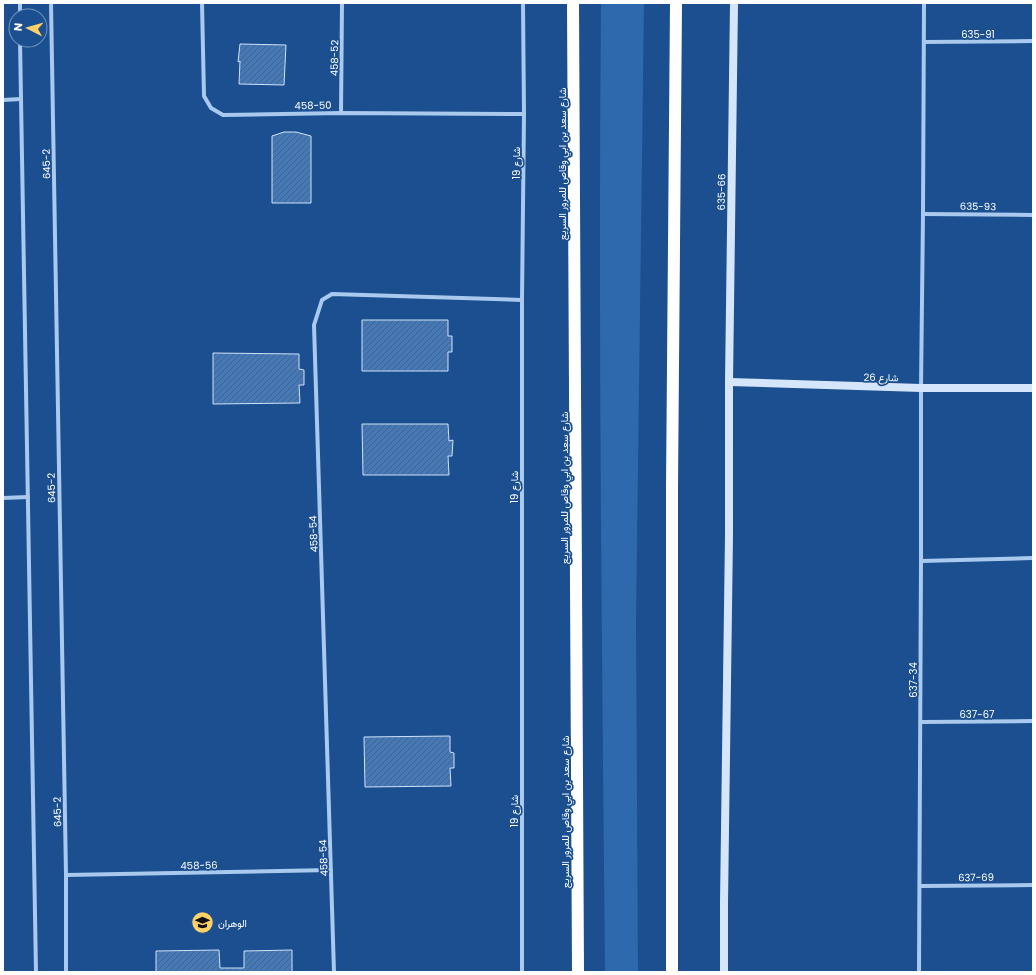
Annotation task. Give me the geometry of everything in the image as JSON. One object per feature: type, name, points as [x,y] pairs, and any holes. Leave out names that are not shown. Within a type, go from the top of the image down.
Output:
[{"type":"highway","name":"شارع سعد بن ابي وقاص للمرور السريع","points":[[573,3],[578,972]]},
{"type":"highway","points":[[672,972],[672,487],[676,3]]},
{"type":"street","name":"645-2","points":[[51,3],[66,875],[66,972]]},
{"type":"street","name":"458-50","points":[[202,3],[204,96],[211,108],[223,115],[341,112],[524,114]]},
{"type":"street","name":"458-52","points":[[341,112],[342,3]]},
{"type":"street","name":"شارع 19","points":[[522,972],[523,3]]},
{"type":"street","name":"635-66","points":[[724,972],[734,3]]},
{"type":"street","name":"637-34","points":[[919,972],[921,722],[920,388],[924,3]]},
{"type":"street","name":"635-91","points":[[924,42],[1033,41]]},
{"type":"street","points":[[20,48],[36,972]]},
{"type":"street","points":[[3,100],[21,99]]},
{"type":"street","name":"635-93","points":[[923,214],[1033,215]]},
{"type":"street","name":"458-54","points":[[334,972],[314,325],[322,300],[332,294],[522,300]]},
{"type":"street","name":"شارع 26","points":[[729,382],[920,388],[1033,388]]},
{"type":"street","points":[[3,498],[28,497]]},
{"type":"street","points":[[921,561],[1033,558]]},
{"type":"street","name":"637-67","points":[[921,722],[1033,721]]},
{"type":"street","name":"458-56","points":[[66,875],[331,870]]},
{"type":"street","name":"637-69","points":[[920,886],[1033,885]]},
{"type":"shaded area","points":[[601,3],[644,3],[636,622],[638,972],[605,972],[600,366]]},
{"type":"building","points":[[240,44],[286,45],[284,85],[239,84],[240,61],[238,62]]},
{"type":"building","points":[[284,132],[296,132],[311,136],[311,203],[272,203],[272,136]]},
{"type":"building","points":[[362,320],[448,320],[448,336],[452,336],[452,352],[448,352],[448,371],[362,371]]},
{"type":"building","points":[[213,353],[299,354],[299,369],[304,370],[304,385],[299,385],[300,403],[213,404]]},
{"type":"building","points":[[362,424],[448,424],[449,441],[453,440],[452,456],[448,456],[449,475],[363,475]]},
{"type":"building","points":[[450,736],[450,752],[454,753],[454,768],[450,768],[451,786],[365,787],[364,737]]},
{"type":"building","points":[[219,950],[220,968],[244,968],[244,951],[292,950],[292,972],[156,972],[156,951]]},
{"type":"place","name":"الوهران","points":[[203,923]]}]
